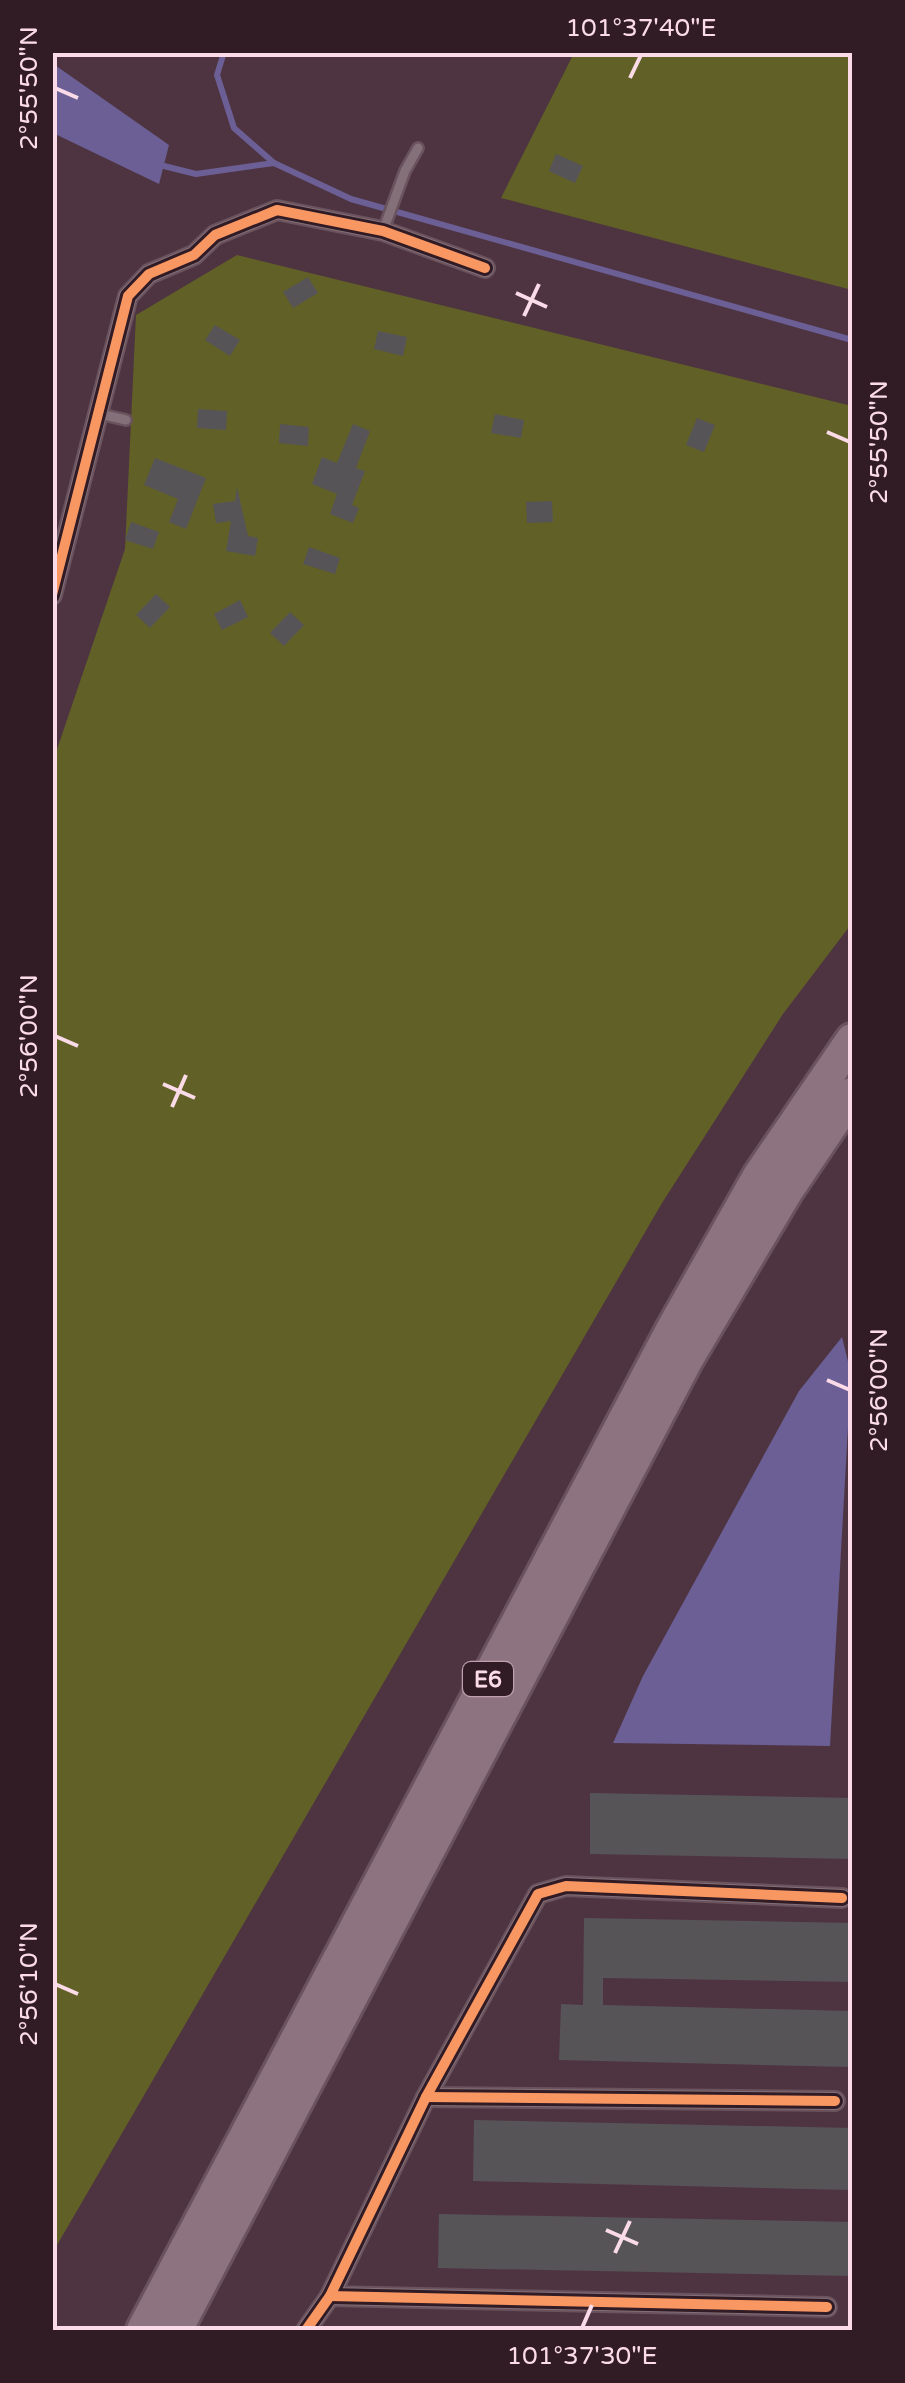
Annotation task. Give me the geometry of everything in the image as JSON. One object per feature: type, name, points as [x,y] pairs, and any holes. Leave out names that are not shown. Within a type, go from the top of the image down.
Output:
[{"type":"highway","name":"E6","points":[[143,2330],[673,1328],[759,1176],[852,1040]]},
{"type":"highway","name":"E6","points":[[176,2330],[688,1360],[786,1192],[852,1094]]},
{"type":"street","points":[[52,595],[128,296],[148,274],[194,255],[215,234],[277,210],[383,231],[485,268]]},
{"type":"street","points":[[306,2330],[330,2296],[426,2097],[538,1894],[566,1886],[842,1898]]},
{"type":"street","points":[[426,2097],[835,2101]]},
{"type":"street","points":[[330,2296],[827,2307]]},
{"type":"lane","points":[[383,231],[418,148]]},
{"type":"lane","points":[[100,414],[126,420]]},
{"type":"shaded area","points":[[574,53],[852,53],[852,290],[501,198]]},
{"type":"shaded area","points":[[52,63],[169,145],[159,184],[53,133]]},
{"type":"shaded area","points":[[237,255],[852,406],[852,923],[783,1014],[662,1203],[53,2252],[52,764],[125,549],[136,315]]},
{"type":"shaded area","points":[[842,1337],[851,1374],[830,1746],[613,1743],[643,1676],[799,1391]]},
{"type":"building","points":[[556,154],[583,166],[575,183],[549,171]]},
{"type":"building","points":[[308,277],[318,293],[293,308],[283,292]]},
{"type":"building","points":[[215,325],[240,340],[230,356],[205,340]]},
{"type":"building","points":[[378,331],[407,337],[403,356],[374,349]]},
{"type":"building","points":[[198,409],[227,411],[226,430],[197,428]]},
{"type":"building","points":[[495,414],[524,420],[521,438],[491,433]]},
{"type":"building","points":[[697,418],[715,425],[704,452],[686,445]]},
{"type":"building","points":[[280,424],[309,427],[308,446],[279,443]]},
{"type":"building","points":[[353,424],[370,431],[356,468],[365,471],[352,505],[359,508],[353,523],[330,514],[337,494],[312,484],[322,457],[337,463]]},
{"type":"building","points":[[155,458],[206,478],[186,529],[169,522],[178,499],[144,485]]},
{"type":"building","points":[[237,487],[248,536],[258,538],[255,556],[226,551],[231,521],[216,523],[213,504],[235,501]]},
{"type":"building","points":[[552,501],[553,522],[527,523],[526,502]]},
{"type":"building","points":[[131,522],[159,532],[153,549],[125,540]]},
{"type":"building","points":[[309,547],[340,558],[335,574],[303,564]]},
{"type":"building","points":[[156,594],[170,607],[150,628],[136,615]]},
{"type":"building","points":[[240,600],[248,617],[222,630],[214,614]]},
{"type":"building","points":[[290,612],[304,625],[284,646],[270,633]]},
{"type":"building","points":[[590,1793],[852,1798],[852,1859],[590,1854]]},
{"type":"building","points":[[584,1918],[852,1923],[852,1982],[603,1978],[603,2005],[851,2011],[850,2067],[559,2060],[561,2004],[583,2005]]},
{"type":"building","points":[[474,2120],[852,2128],[851,2190],[473,2181]]},
{"type":"building","points":[[439,2214],[852,2222],[852,2276],[438,2268]]},
{"type":"waterway","points":[[224,52],[217,75],[234,128],[274,163]]},
{"type":"waterway","points":[[164,166],[196,174],[274,163],[351,199],[852,340]]},
{"type":"cycle path","points":[[52,595],[128,296],[149,274],[194,255],[215,235],[277,210],[383,231],[485,268]]},
{"type":"cycle path","points":[[306,2330],[330,2296],[426,2097],[538,1894],[566,1886],[842,1898]]},
{"type":"cycle path","points":[[426,2097],[835,2101]]},
{"type":"cycle path","points":[[330,2296],[827,2307]]}]
